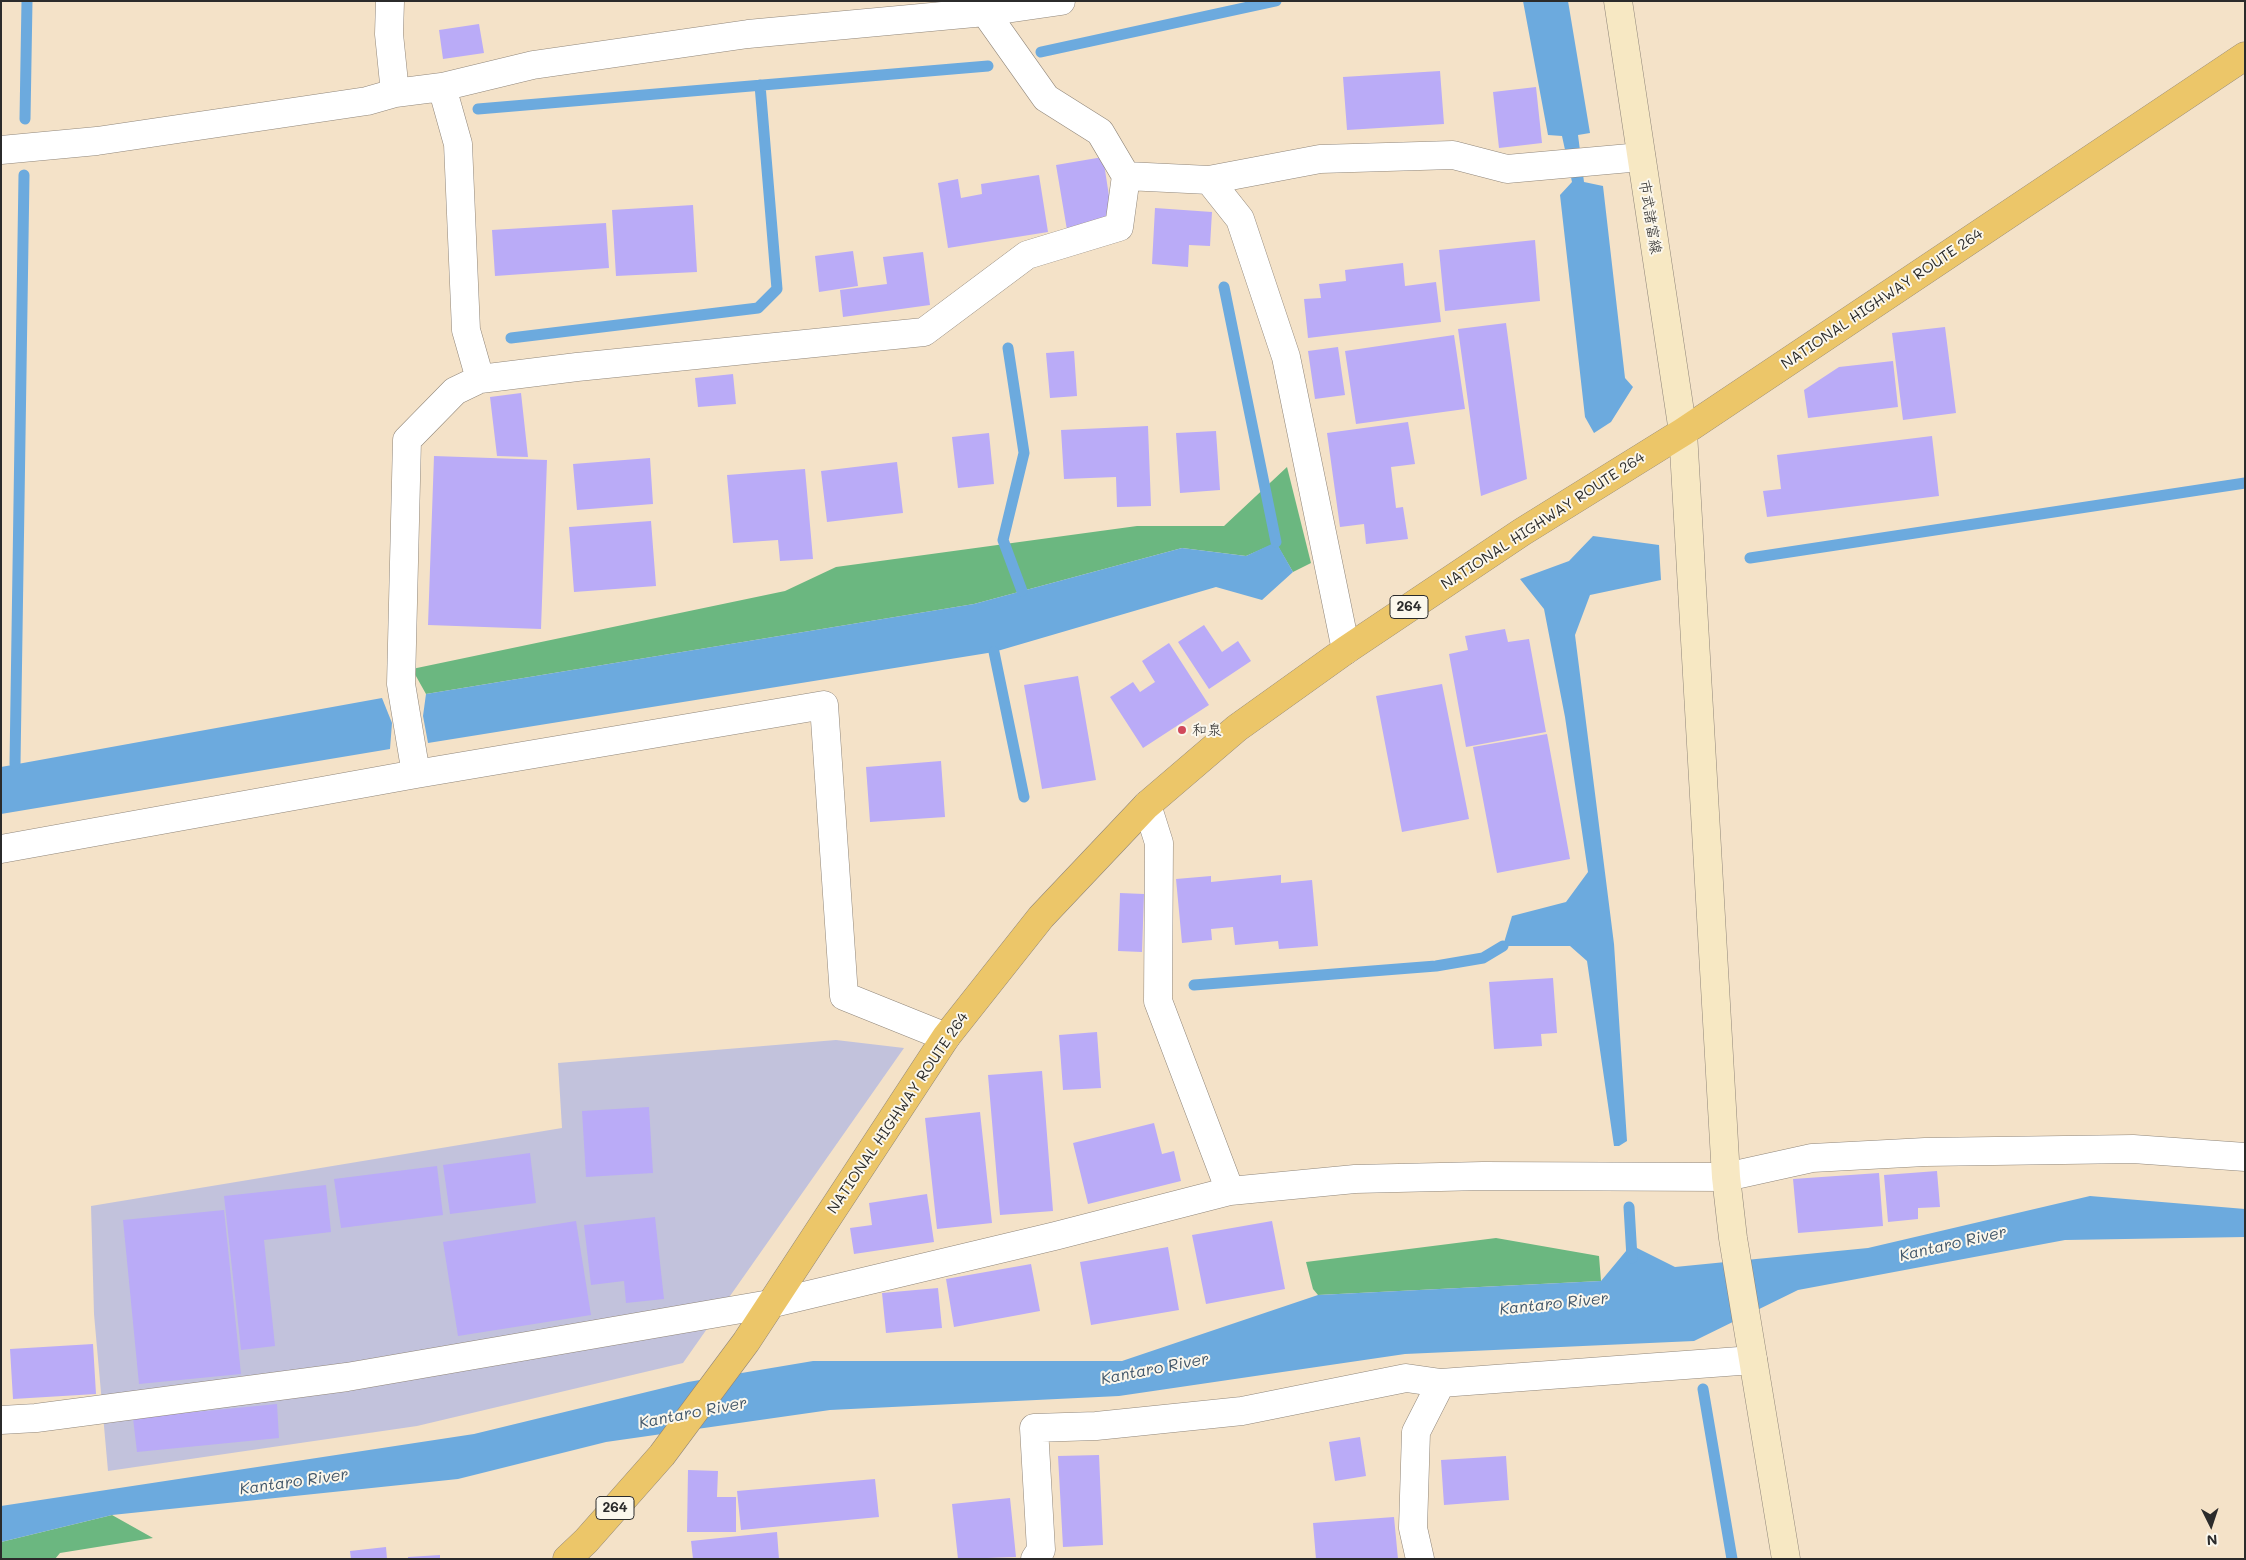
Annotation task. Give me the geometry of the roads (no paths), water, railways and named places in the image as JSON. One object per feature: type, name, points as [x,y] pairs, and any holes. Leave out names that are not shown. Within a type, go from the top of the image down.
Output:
[{"type":"highway","name":"NATIONAL HIGHWAY ROUTE 264","points":[[567,1559],[662,1455],[746,1342],[946,1036],[1041,917],[1148,805],[1237,728],[1346,650],[1522,532],[1684,432],[2245,56]]},
{"type":"street","points":[[390,1],[389,34],[395,93]]},
{"type":"street","points":[[1,150],[97,141],[367,101],[395,93],[442,87],[532,65],[748,34],[985,12],[1061,1]]},
{"type":"street","name":"市武諸富線","points":[[1618,1],[1684,432],[1726,1177],[1733,1238],[1786,1559]]},
{"type":"street","points":[[416,774],[401,684],[407,440],[455,391],[480,379],[577,367],[924,332],[1027,255],[1119,227],[1126,176],[1100,132],[1046,98],[985,12]]},
{"type":"street","points":[[442,87],[458,144],[466,330],[480,379]]},
{"type":"street","points":[[1126,176],[1209,180],[1320,159],[1453,155],[1507,169],[1641,157]]},
{"type":"street","points":[[1209,180],[1240,219],[1286,357],[1346,650]]},
{"type":"street","points":[[1,849],[416,774],[824,705],[844,996],[946,1036]]},
{"type":"street","points":[[1148,805],[1159,843],[1158,1001],[1230,1190]]},
{"type":"street","points":[[1,1420],[36,1418],[347,1378],[770,1304],[1055,1236],[1230,1190],[1355,1178],[1483,1176],[1726,1177],[1812,1158],[1925,1152],[2133,1149],[2245,1157]]},
{"type":"street","points":[[1035,1559],[1041,1550],[1034,1428],[1096,1426],[1242,1411],[1406,1378],[1441,1383],[1751,1348]]},
{"type":"street","points":[[1420,1559],[1413,1528],[1416,1432],[1441,1383]]},
{"type":"water","points":[[1523,1],[1568,1],[1590,133],[1578,135],[1584,182],[1603,186],[1625,378],[1633,387],[1611,422],[1594,433],[1585,417],[1560,195],[1572,182],[1562,136],[1548,135]]},
{"type":"water","points":[[1593,536],[1659,545],[1661,580],[1590,595],[1575,635],[1614,944],[1627,1141],[1619,1146],[1614,1146],[1587,961],[1570,946],[1503,946],[1512,916],[1566,902],[1588,872],[1565,717],[1544,609],[1520,579],[1569,561]]},
{"type":"water","points":[[1276,542],[1293,572],[1262,600],[1216,587],[994,652],[428,743],[423,716],[426,694],[974,604],[1182,548],[1246,556]]},
{"type":"water","points":[[382,698],[392,723],[390,749],[1,814],[1,767]]},
{"type":"water","name":"Kantaro River","points":[[2090,1196],[2245,1209],[2245,1237],[2065,1240],[1798,1290],[1694,1341],[1405,1354],[1119,1396],[830,1410],[606,1442],[458,1479],[112,1515],[1,1542],[1,1506],[474,1434],[688,1382],[813,1361],[1122,1361],[1318,1295],[1601,1281],[1631,1245],[1675,1267],[1868,1248]]},
{"type":"waterway","points":[[25,119],[27,1]]},
{"type":"waterway","points":[[1041,52],[1276,1]]},
{"type":"waterway","points":[[478,109],[988,66]]},
{"type":"waterway","points":[[511,338],[758,308],[777,289],[760,85]]},
{"type":"waterway","points":[[15,764],[24,175]]},
{"type":"waterway","points":[[1224,287],[1276,542]]},
{"type":"waterway","points":[[1008,348],[1024,453],[1003,540],[1022,591]]},
{"type":"waterway","points":[[1750,558],[2245,483]]},
{"type":"waterway","points":[[994,652],[1024,797]]},
{"type":"waterway","points":[[1194,985],[1436,966],[1483,958],[1503,946]]},
{"type":"waterway","points":[[1629,1207],[1632,1258]]},
{"type":"waterway","points":[[1703,1389],[1732,1559]]},
{"type":"place","name":"和泉","points":[[1182,730]]}]
